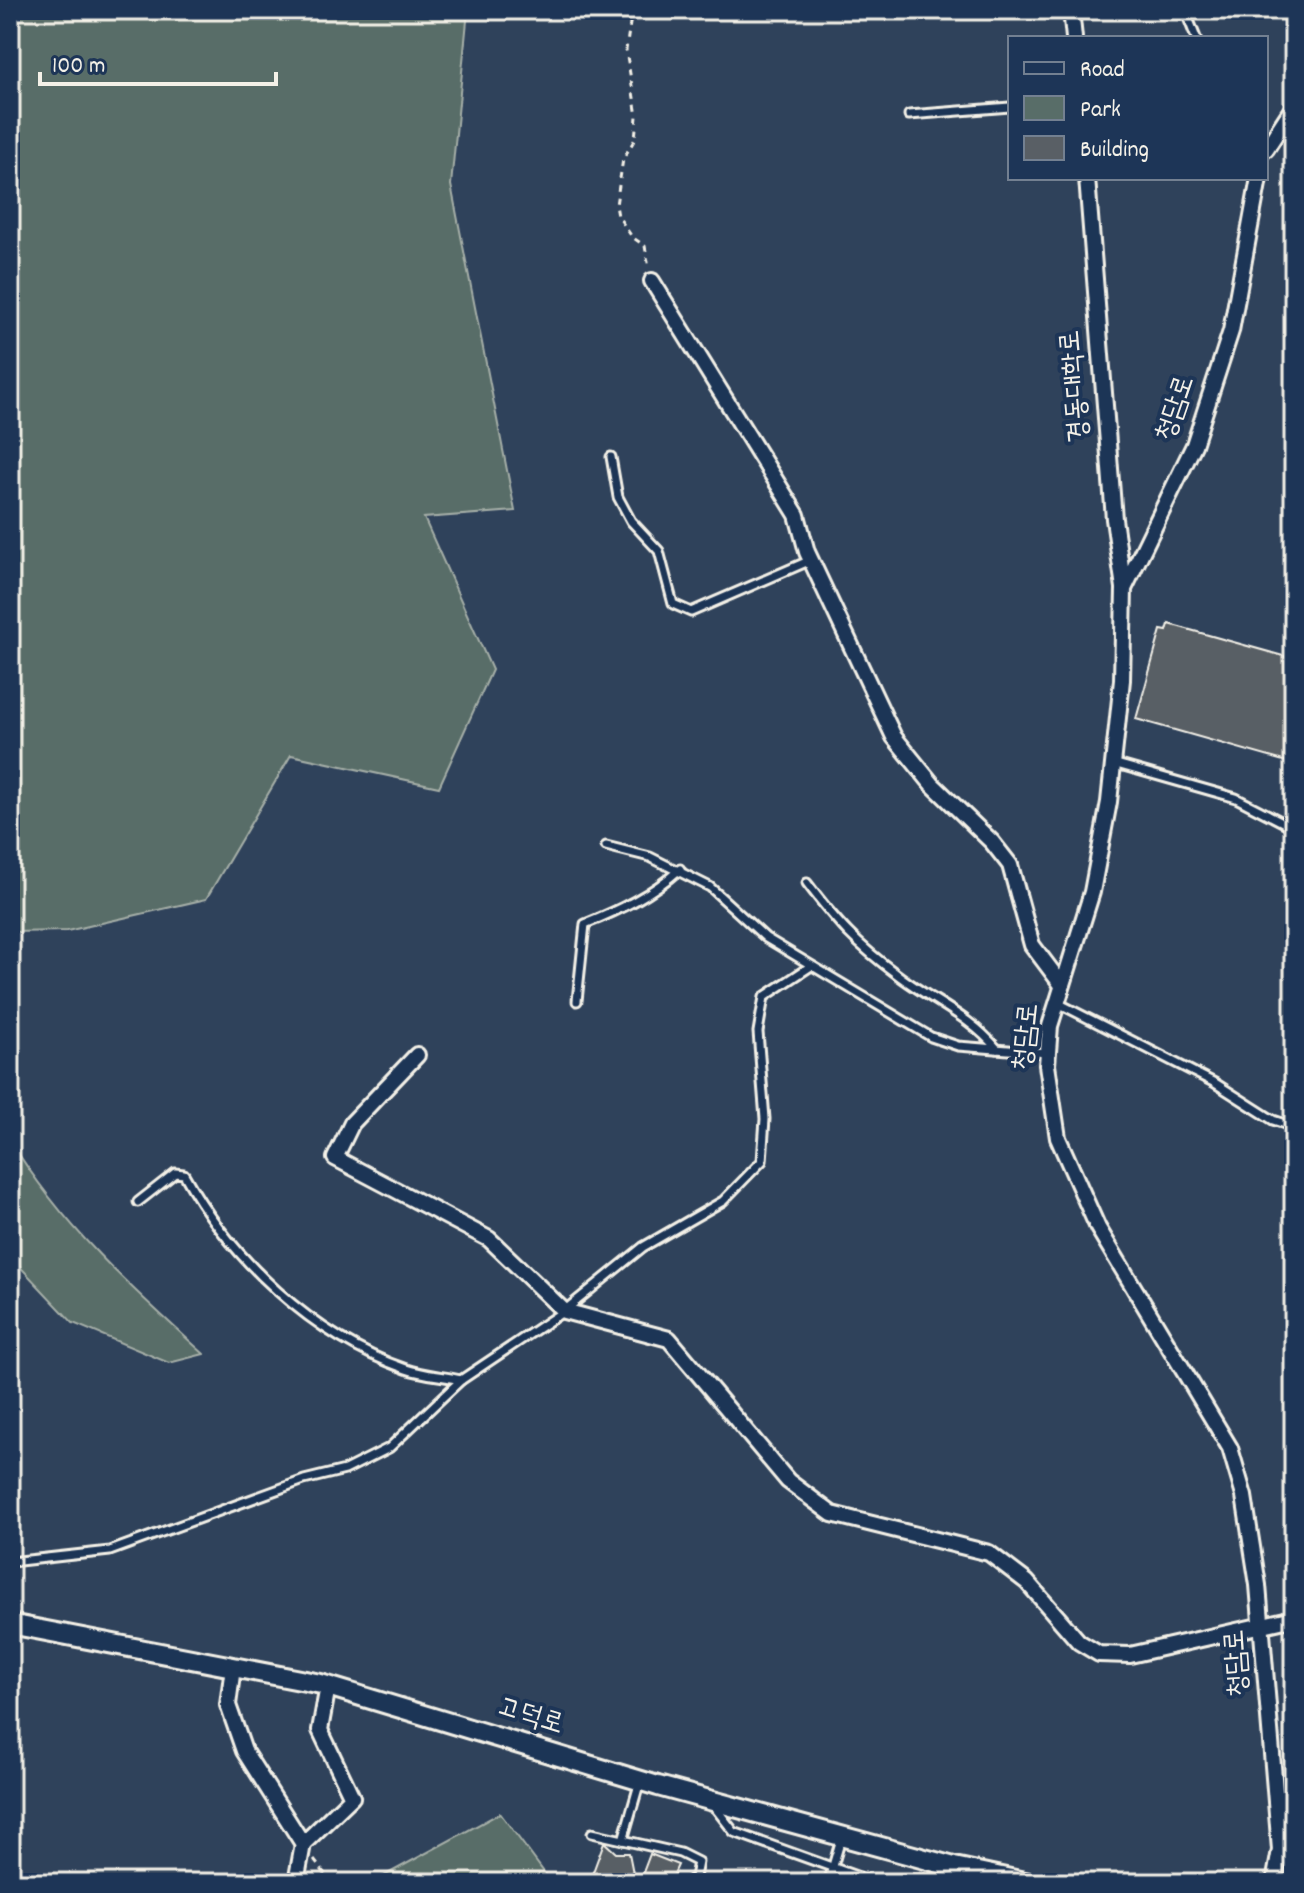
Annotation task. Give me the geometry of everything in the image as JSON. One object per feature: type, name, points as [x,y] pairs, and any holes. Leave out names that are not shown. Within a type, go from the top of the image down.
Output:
[{"type":"main road","name":"고덕로","points":[[10,1624],[328,1686],[640,1781],[954,1867],[1029,1883]]},
{"type":"street","points":[[1071,10],[1074,36]]},
{"type":"street","points":[[1268,146],[1294,106]]},
{"type":"street","name":"경동대학로","points":[[1087,180],[1114,519],[1124,589]]},
{"type":"street","name":"청담로","points":[[1259,180],[1231,331],[1194,445],[1124,589],[1122,680],[1113,763],[1092,892],[1056,1002],[1047,1053],[1050,1102],[1067,1163],[1098,1228],[1230,1448],[1244,1496],[1263,1627],[1280,1850],[1274,1883]]},
{"type":"street","points":[[652,281],[797,515],[811,560],[894,737],[932,784],[992,842],[1010,865],[1032,945],[1062,985]]},
{"type":"street","points":[[417,1055],[352,1123],[335,1158],[489,1239],[564,1311],[669,1339],[788,1481],[832,1514],[989,1553],[1027,1582],[1079,1642],[1099,1654],[1130,1655],[1294,1618]]},
{"type":"street","points":[[233,1667],[228,1705],[244,1751],[303,1844]]},
{"type":"street","points":[[292,1883],[297,1877],[303,1844],[352,1797],[320,1730],[328,1686]]},
{"type":"lane","points":[[1185,10],[1195,36]]},
{"type":"lane","points":[[909,115],[1008,107]]},
{"type":"lane","points":[[611,457],[618,497],[631,521],[659,551],[673,604],[691,612],[811,560]]},
{"type":"lane","points":[[1113,763],[1236,798],[1294,828]]},
{"type":"lane","points":[[606,846],[680,869],[710,887],[766,938],[931,1037],[958,1046],[1047,1053]]},
{"type":"lane","points":[[577,1001],[585,924],[658,889],[680,869]]},
{"type":"lane","points":[[807,883],[846,936],[900,977],[978,1026],[997,1049]]},
{"type":"lane","points":[[10,1562],[110,1551],[304,1480],[345,1470],[389,1448],[461,1380],[564,1311],[643,1247],[723,1201],[762,1161],[765,1119],[758,1032],[764,997],[811,966]]},
{"type":"lane","points":[[1056,1002],[1215,1083],[1273,1120],[1294,1127]]},
{"type":"lane","points":[[138,1202],[175,1173],[184,1174],[207,1216],[267,1282],[306,1315],[407,1370],[461,1380]]},
{"type":"lane","points":[[623,1840],[640,1781]]},
{"type":"lane","points":[[709,1800],[734,1832],[876,1883]]},
{"type":"lane","points":[[592,1833],[680,1853],[698,1862],[695,1877],[686,1883]]},
{"type":"lane","points":[[828,1883],[841,1836]]},
{"type":"path","points":[[632,10],[626,50],[637,116],[635,139],[623,159],[616,205],[618,216],[632,237],[645,246],[652,281]]},
{"type":"path","points":[[303,1844],[332,1883]]},
{"type":"green space","points":[[10,10],[468,10],[451,185],[515,511],[424,518],[492,670],[439,787],[291,755],[206,899],[67,931],[10,932]]},
{"type":"green space","points":[[10,1140],[75,1228],[124,1280],[204,1354],[169,1363],[73,1323],[10,1256]]},
{"type":"green space","points":[[500,1813],[546,1875],[543,1883],[371,1883]]},
{"type":"building","points":[[1169,624],[1294,659],[1294,764],[1136,719],[1161,630],[1167,631]]},
{"type":"building","points":[[604,1842],[616,1853],[629,1853],[635,1883],[589,1883]]},
{"type":"building","points":[[650,1854],[678,1865],[670,1883],[639,1883]]}]
